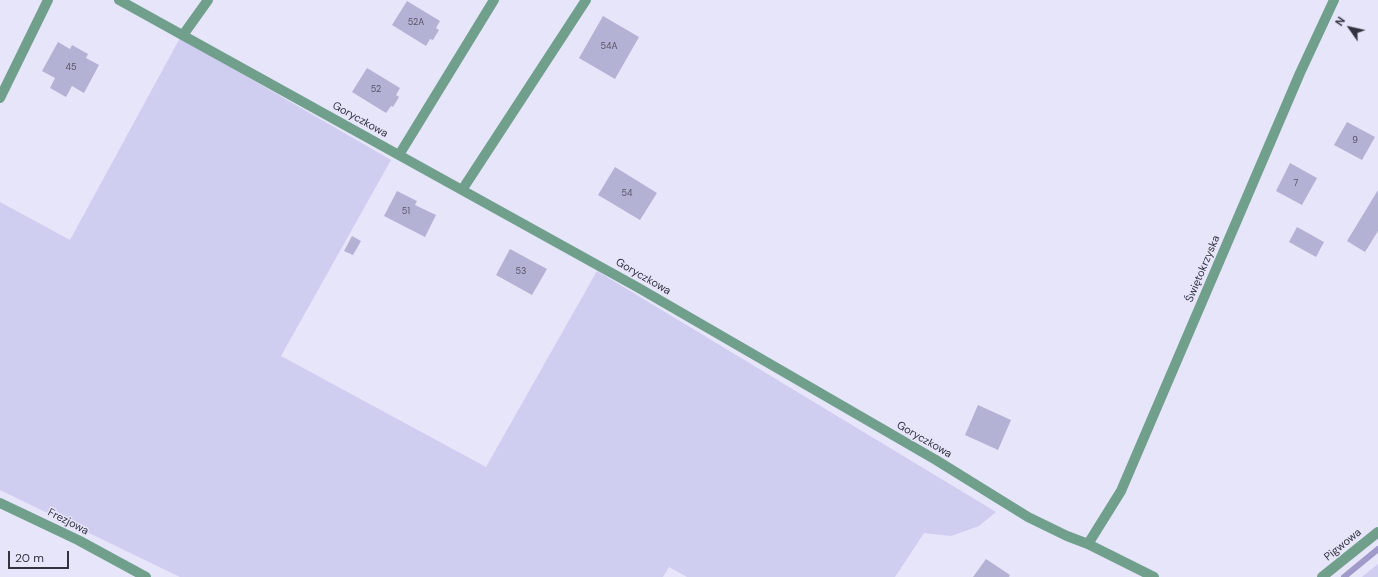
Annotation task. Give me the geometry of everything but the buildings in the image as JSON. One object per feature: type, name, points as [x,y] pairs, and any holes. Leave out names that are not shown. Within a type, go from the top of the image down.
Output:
[{"type":"street","points":[[0,98],[48,0]]},
{"type":"street","name":"Goryczkowa","points":[[119,0],[637,287],[936,460],[1028,517],[1067,536],[1088,544],[1154,577]]},
{"type":"street","points":[[183,35],[208,0]]},
{"type":"street","points":[[399,155],[494,0]]},
{"type":"street","points":[[462,190],[586,0]]},
{"type":"street","name":"Świętokrzyska","points":[[1088,544],[1121,491],[1300,73],[1334,0]]},
{"type":"street","name":"Frezjowa","points":[[0,502],[78,540],[146,577]]},
{"type":"street","name":"Pigwowa","points":[[1322,577],[1378,532]]},
{"type":"shaded area","points":[[180,38],[391,160],[281,356],[486,467],[597,271],[996,512],[979,526],[951,536],[924,533],[895,577],[687,577],[669,567],[663,577],[180,577],[0,490],[0,202],[70,240]]},
{"type":"shaded area","points":[[1378,564],[1378,577],[1362,577]]},
{"type":"waterway","points":[[1344,577],[1378,549]]}]
